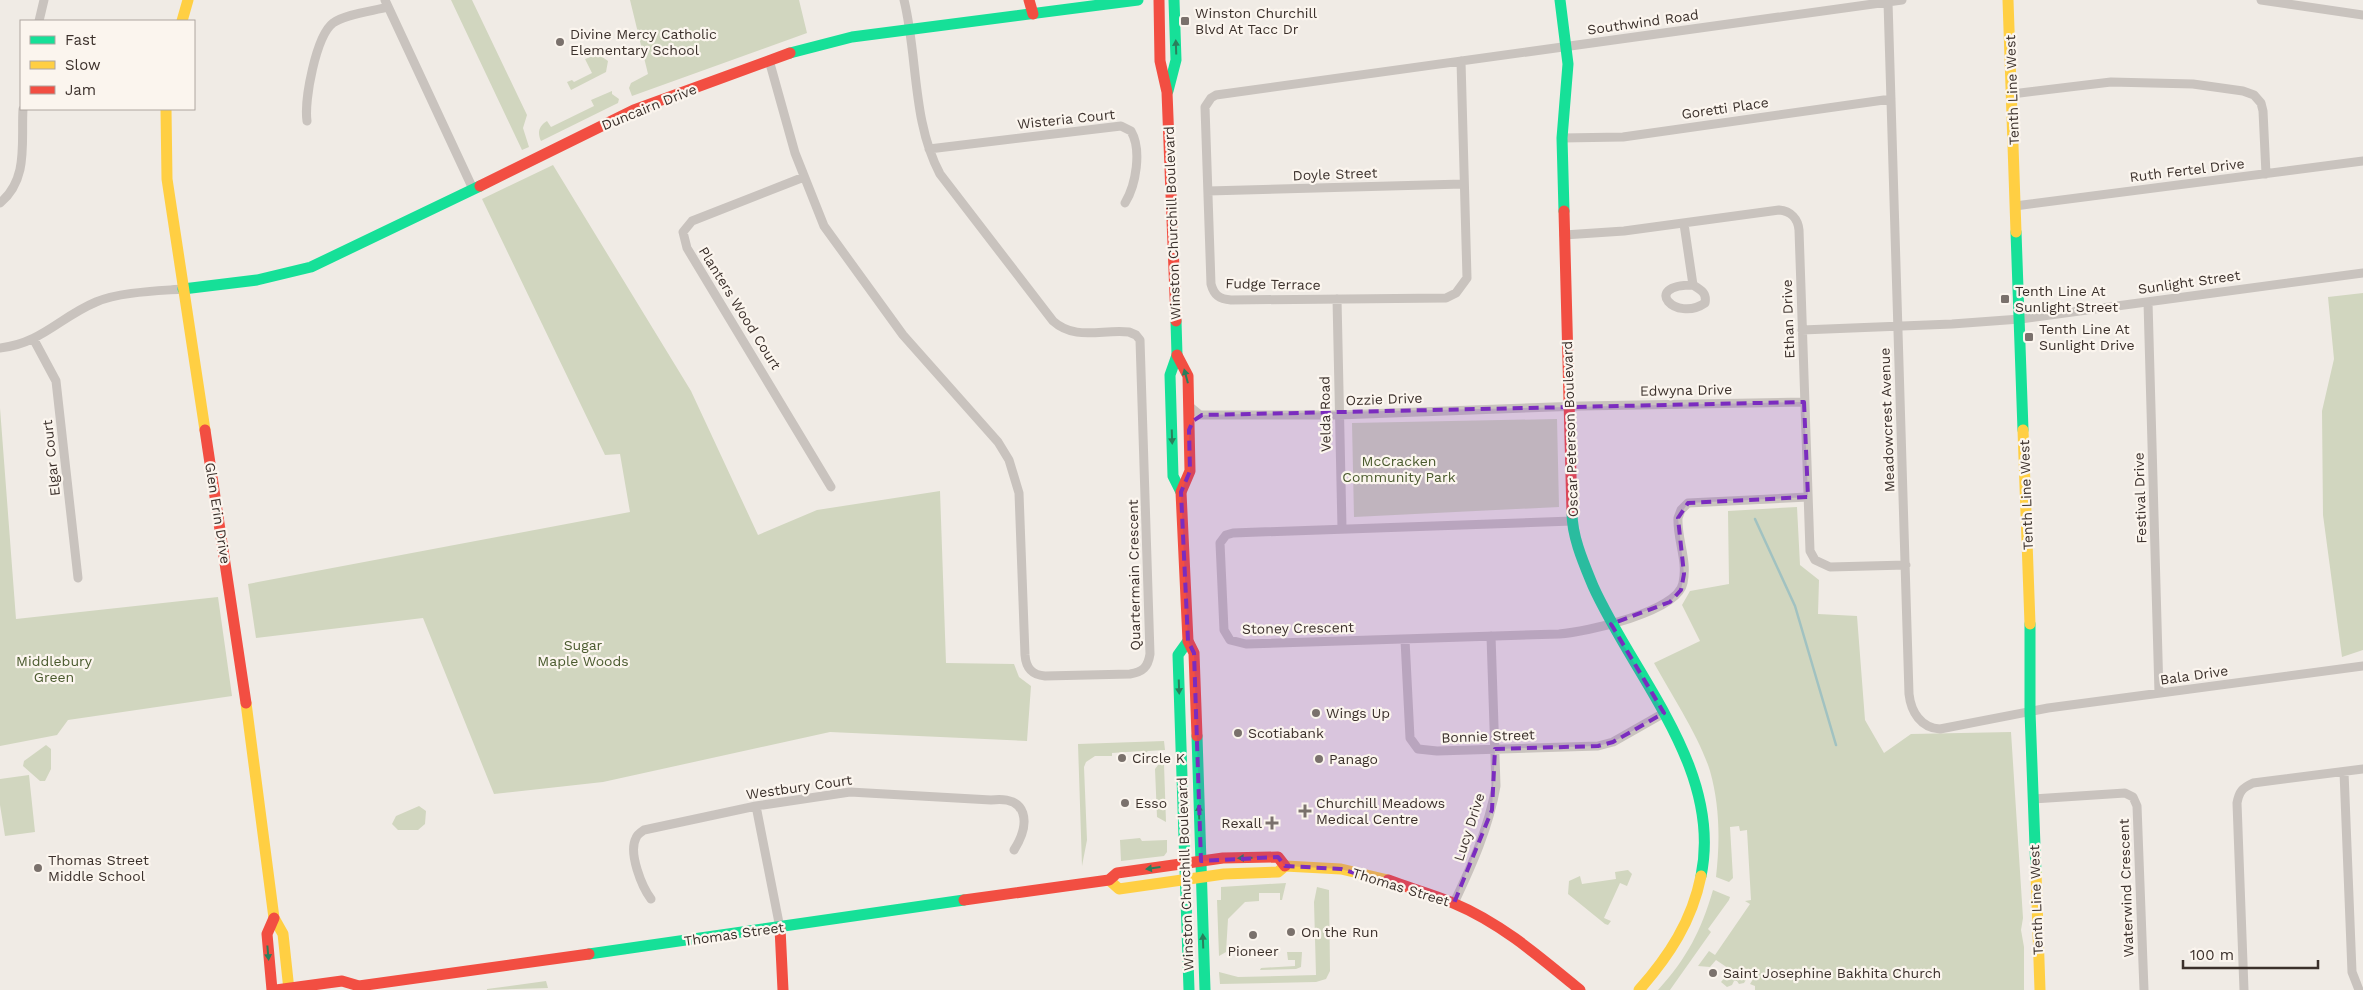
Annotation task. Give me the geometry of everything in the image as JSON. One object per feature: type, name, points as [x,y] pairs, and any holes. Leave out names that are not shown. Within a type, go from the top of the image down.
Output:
[{"type":"street","points":[[39,20],[44,0]]},
{"type":"street","points":[[182,20],[188,0]]},
{"type":"street","name":"Quartermain Crescent","points":[[769,60],[804,177],[817,211],[832,239],[908,341],[998,442],[1009,460],[1016,477],[1021,512],[1025,655],[1028,668],[1036,674],[1045,676],[1136,673],[1146,667],[1150,654],[1140,340],[1136,335],[1122,331],[1071,332],[1061,329],[940,174],[929,149],[923,128],[911,31],[904,0]]},
{"type":"street","points":[[1029,0],[1033,14]]},
{"type":"street","name":"Duncairn Drive","points":[[183,289],[282,276],[300,271],[328,260],[634,110],[769,60],[823,43],[852,37],[911,31],[1138,0]]},
{"type":"street","name":"Winston Churchill Boulevard","points":[[1158,0],[1160,61],[1167,92],[1177,355],[1170,375],[1173,476],[1181,492],[1188,641],[1194,653],[1205,990]]},
{"type":"street","name":"Winston Churchill Boulevard","points":[[1167,92],[1176,60],[1174,0]]},
{"type":"street","name":"Oscar Peterson Boulevard","points":[[1560,0],[1567,47],[1568,73],[1562,138],[1572,521],[1580,556],[1589,580],[1687,756],[1699,793],[1703,815],[1704,859],[1695,905],[1672,951],[1639,990]]},
{"type":"street","name":"Southwind Road","points":[[1567,47],[1902,0]]},
{"type":"street","name":"Tenth Line West","points":[[2008,0],[2030,613],[2030,712],[2040,990]]},
{"type":"street","points":[[2261,0],[2363,16]]},
{"type":"street","name":"Meadowcrest Avenue","points":[[1888,2],[1909,694],[1912,706],[1921,722],[1930,727],[1940,729],[2030,712]]},
{"type":"street","points":[[308,121],[306,110],[307,88],[322,41],[329,27],[342,19],[387,3],[472,189]]},
{"type":"street","name":"Fudge Terrace","points":[[1461,61],[1467,278],[1456,293],[1446,298],[1231,300],[1221,299],[1214,294],[1210,284],[1205,107],[1211,98],[1216,95],[1461,61],[1567,47]]},
{"type":"street","points":[[2012,94],[2110,82],[2193,84],[2243,91],[2254,95],[2261,103],[2266,174]]},
{"type":"street","name":"Goretti Place","points":[[1562,138],[1623,137],[1891,99]]},
{"type":"street","points":[[0,203],[10,192],[20,174],[23,110]]},
{"type":"street","name":"Glen Erin Drive","points":[[166,110],[167,179],[244,686],[274,918],[282,934],[289,989]]},
{"type":"street","name":"Wisteria Court","points":[[929,149],[1122,126],[1131,131],[1135,142],[1136,173],[1134,185],[1125,203]]},
{"type":"street","name":"Ruth Fertel Drive","points":[[2015,206],[2363,161]]},
{"type":"street","name":"Planters Wood Court","points":[[804,177],[692,221],[683,232],[686,248],[831,487]]},
{"type":"street","name":"Doyle Street","points":[[1208,191],[1463,184]]},
{"type":"street","name":"Ethan Drive","points":[[1564,235],[1684,224],[1780,210],[1790,214],[1797,222],[1800,230],[1810,551],[1819,564],[1830,567],[1906,565]]},
{"type":"street","points":[[1684,224],[1693,285]]},
{"type":"street","name":"Sunlight Street","points":[[1802,330],[1898,327],[2020,319],[2363,273]]},
{"type":"street","points":[[0,348],[34,340],[96,302],[117,297],[183,289]]},
{"type":"street","name":"Velda Road","points":[[1337,298],[1338,415],[1342,528]]},
{"type":"street","name":"Festival Drive","points":[[2148,302],[2159,693]]},
{"type":"street","name":"Elgar Court","points":[[34,340],[56,381],[78,578]]},
{"type":"street","name":"Winston Churchill Boulevard","points":[[1177,355],[1188,376],[1190,471],[1181,492]]},
{"type":"street","name":"Edwyna Drive","points":[[1569,406],[1804,402]]},
{"type":"street","points":[[1188,406],[1200,415],[1189,430]]},
{"type":"street","name":"Ozzie Drive","points":[[1200,415],[1338,415],[1569,406]]},
{"type":"street","name":"Stoney Crescent","points":[[1572,521],[1241,531],[1226,535],[1222,539],[1220,549],[1222,614],[1226,635],[1237,643],[1246,644],[1405,640],[1572,633],[1612,624],[1661,606],[1677,596],[1683,584],[1684,574],[1678,518],[1680,510],[1688,503],[1808,497]]},
{"type":"street","name":"Lucy Drive","points":[[1454,903],[1472,865],[1492,810],[1496,786],[1490,636]]},
{"type":"street","name":"Bonnie Street","points":[[1405,640],[1410,738],[1418,749],[1427,751],[1598,746],[1613,742],[1664,713]]},
{"type":"street","name":"Winston Churchill Boulevard","points":[[1188,641],[1178,655],[1189,990]]},
{"type":"street","name":"Bala Drive","points":[[2030,712],[2363,666]]},
{"type":"street","points":[[2244,990],[2237,803],[2239,792],[2244,786],[2252,783],[2363,769]]},
{"type":"street","points":[[2344,772],[2352,972],[2359,990]]},
{"type":"street","name":"Westbury Court","points":[[651,900],[642,886],[633,848],[636,837],[652,827],[756,806],[850,792],[991,800],[1004,798],[1015,802],[1022,811],[1024,826],[1022,836],[1014,850]]},
{"type":"street","name":"Waterwind Crescent","points":[[2033,799],[2125,793],[2133,797],[2137,806],[2144,990]]},
{"type":"street","points":[[756,806],[778,909],[783,990]]},
{"type":"street","name":"Thomas Street","points":[[276,990],[342,981],[356,988],[1109,880],[1117,873],[1223,858],[1278,856],[1284,866]]},
{"type":"street","name":"Thomas Street","points":[[1109,880],[1119,889],[1224,874],[1278,872],[1284,866],[1341,869],[1373,876],[1416,888],[1454,903],[1522,942],[1580,990]]},
{"type":"street","name":"Glen Erin Drive","points":[[272,990],[267,934],[274,918]]},
{"type":"highlighted area","points":[[1804,402],[1808,497],[1688,503],[1678,518],[1684,574],[1681,590],[1670,602],[1611,624],[1664,713],[1613,742],[1598,746],[1495,749],[1492,810],[1454,903],[1341,869],[1285,866],[1278,857],[1201,861],[1194,653],[1188,641],[1181,492],[1190,471],[1189,430],[1193,421],[1202,415]]},
{"type":"green space","points":[[451,0],[472,0],[527,115],[523,128],[529,147],[522,150]]},
{"type":"green space","points":[[630,0],[799,0],[807,33],[632,96],[629,88],[631,83],[648,74]]},
{"type":"green space","points":[[598,54],[608,61],[606,72],[571,90],[567,82],[572,80],[574,82],[592,73],[585,59]]},
{"type":"green space","points":[[612,91],[612,94],[619,99],[618,103],[541,141],[540,130],[547,121],[551,127],[594,106],[591,100]]},
{"type":"green space","name":"Sugar Maple Woods","points":[[553,165],[691,391],[758,535],[817,510],[940,491],[946,663],[1014,664],[1019,677],[1031,686],[1027,741],[830,732],[603,782],[494,794],[423,618],[256,638],[248,584],[630,512],[620,454],[605,455],[482,199]]},
{"type":"green space","points":[[2363,293],[2363,650],[2342,657],[2323,515],[2322,411],[2334,359],[2328,297]]},
{"type":"green space","name":"Middlebury Green","points":[[0,408],[16,619],[218,597],[232,696],[68,720],[57,735],[0,746]]},
{"type":"green space","name":"McCracken Community Park","points":[[1557,419],[1559,507],[1354,517],[1352,423]]},
{"type":"green space","points":[[1797,507],[1800,565],[1819,580],[1818,614],[1857,616],[1865,720],[1884,753],[1911,734],[2011,732],[2023,918],[2021,930],[2024,947],[2024,990],[1755,990],[1755,986],[1750,984],[1757,973],[1752,970],[1744,983],[1739,984],[1737,981],[1734,981],[1732,985],[1727,987],[1721,982],[1731,970],[1716,960],[1710,967],[1698,966],[1709,951],[1715,955],[1750,904],[1745,901],[1751,900],[1747,830],[1740,831],[1739,826],[1730,827],[1733,878],[1729,882],[1716,877],[1718,824],[1716,797],[1710,771],[1692,730],[1654,663],[1700,641],[1682,605],[1690,591],[1729,584],[1728,511]]},
{"type":"green space","points":[[1164,741],[1165,750],[1148,751],[1143,755],[1142,751],[1112,753],[1112,756],[1095,756],[1086,762],[1084,767],[1087,840],[1082,866],[1078,744]]},
{"type":"green space","points":[[46,745],[51,749],[51,769],[45,781],[40,781],[23,766],[24,761]]},
{"type":"green space","points":[[1164,764],[1166,822],[1157,817],[1155,769],[1158,765]]},
{"type":"green space","points":[[29,775],[35,832],[5,836],[0,805],[0,779]]},
{"type":"green space","points":[[419,806],[426,811],[425,824],[418,830],[398,830],[392,824],[396,816]]},
{"type":"green space","points":[[1140,838],[1142,841],[1167,840],[1167,852],[1164,856],[1121,861],[1120,840]]},
{"type":"green space","points":[[1628,870],[1632,874],[1627,886],[1620,883],[1604,918],[1611,921],[1608,925],[1568,894],[1569,881],[1580,876],[1582,884],[1616,879],[1615,872]]},
{"type":"green space","points":[[1286,883],[1282,900],[1280,900],[1280,893],[1259,893],[1259,901],[1245,902],[1228,919],[1226,952],[1219,956],[1217,900],[1221,900],[1221,887]]},
{"type":"green space","points":[[1317,887],[1329,890],[1330,971],[1326,979],[1316,982],[1220,984],[1219,972],[1238,977],[1316,975],[1314,902]]},
{"type":"green space","points":[[1713,890],[1730,897],[1729,900],[1708,929],[1711,932],[1670,990],[1658,990],[1677,967],[1692,943]]},
{"type":"green space","points":[[1287,952],[1302,952],[1301,967],[1296,969],[1260,970],[1261,968],[1295,966],[1295,960],[1288,960]]},
{"type":"green space","points":[[546,981],[548,988],[487,990],[487,989]]},
{"type":"waterway","points":[[1755,519],[1795,606],[1836,745]]},
{"type":"traffic: fast","points":[[790,53],[852,37],[1138,0]]},
{"type":"traffic: fast","points":[[1168,91],[1176,60],[1174,0]]},
{"type":"traffic: fast","points":[[1560,0],[1568,64],[1562,138],[1564,211]]},
{"type":"traffic: fast","points":[[183,289],[257,280],[311,267],[480,186]]},
{"type":"traffic: fast","points":[[2016,232],[2023,430]]},
{"type":"traffic: fast","points":[[1176,321],[1177,355],[1170,375],[1173,476],[1181,492]]},
{"type":"traffic: fast","points":[[1572,513],[1576,541],[1593,586],[1610,620],[1671,725],[1687,761],[1699,798],[1704,837],[1701,876]]},
{"type":"traffic: fast","points":[[2030,624],[2030,712],[2036,873]]},
{"type":"traffic: fast","points":[[1188,641],[1178,655],[1189,990]]},
{"type":"traffic: fast","points":[[1197,736],[1205,990]]},
{"type":"traffic: fast","points":[[589,954],[964,900]]},
{"type":"traffic: slow","points":[[182,20],[188,0]]},
{"type":"traffic: slow","points":[[2008,0],[2016,232]]},
{"type":"traffic: slow","points":[[166,110],[167,179],[205,430]]},
{"type":"traffic: slow","points":[[2023,430],[2030,624]]},
{"type":"traffic: slow","points":[[246,703],[274,918],[283,934],[289,990]]},
{"type":"traffic: slow","points":[[1109,880],[1119,889],[1224,874],[1278,872],[1285,866],[1341,869],[1388,880]]},
{"type":"traffic: slow","points":[[2036,873],[2040,990]]},
{"type":"traffic: slow","points":[[1639,990],[1660,964],[1678,937],[1692,908],[1701,876]]},
{"type":"traffic: jam","points":[[1029,0],[1033,14]]},
{"type":"traffic: jam","points":[[1159,0],[1160,61],[1167,92],[1176,321]]},
{"type":"traffic: jam","points":[[480,186],[634,110],[790,53]]},
{"type":"traffic: jam","points":[[1564,211],[1572,513]]},
{"type":"traffic: jam","points":[[1177,355],[1188,376],[1190,471],[1181,492],[1188,641],[1194,653],[1197,736]]},
{"type":"traffic: jam","points":[[205,430],[246,703]]},
{"type":"traffic: jam","points":[[964,900],[1109,880],[1117,873],[1223,858],[1278,857],[1285,866]]},
{"type":"traffic: jam","points":[[1388,880],[1445,900],[1487,920],[1520,942],[1580,990]]},
{"type":"traffic: jam","points":[[272,990],[267,934],[274,918]]},
{"type":"traffic: jam","points":[[780,928],[783,990]]},
{"type":"traffic: jam","points":[[276,990],[342,981],[359,986],[589,954]]},
{"type":"place","name":"Winston Churchill Blvd At Tacc Dr","points":[[1185,21]]},
{"type":"place","name":"Divine Mercy Catholic Elementary School","points":[[560,42]]},
{"type":"place","name":"Tenth Line At Sunlight Street","points":[[2005,299]]},
{"type":"place","name":"Tenth Line At Sunlight Drive","points":[[2029,337]]},
{"type":"place","name":"Wings Up","points":[[1316,713]]},
{"type":"place","name":"Scotiabank","points":[[1238,733]]},
{"type":"place","name":"Circle K","points":[[1122,758]]},
{"type":"place","name":"Panago","points":[[1319,759]]},
{"type":"place","name":"Esso","points":[[1125,803]]},
{"type":"place","name":"Churchill Meadows Medical Centre","points":[[1305,811]]},
{"type":"place","name":"Rexall","points":[[1272,823]]},
{"type":"place","name":"Thomas Street Middle School","points":[[38,868]]},
{"type":"place","name":"On the Run","points":[[1291,932]]},
{"type":"place","name":"Pioneer","points":[[1253,935]]},
{"type":"place","name":"Saint Josephine Bakhita Church","points":[[1713,973]]}]
